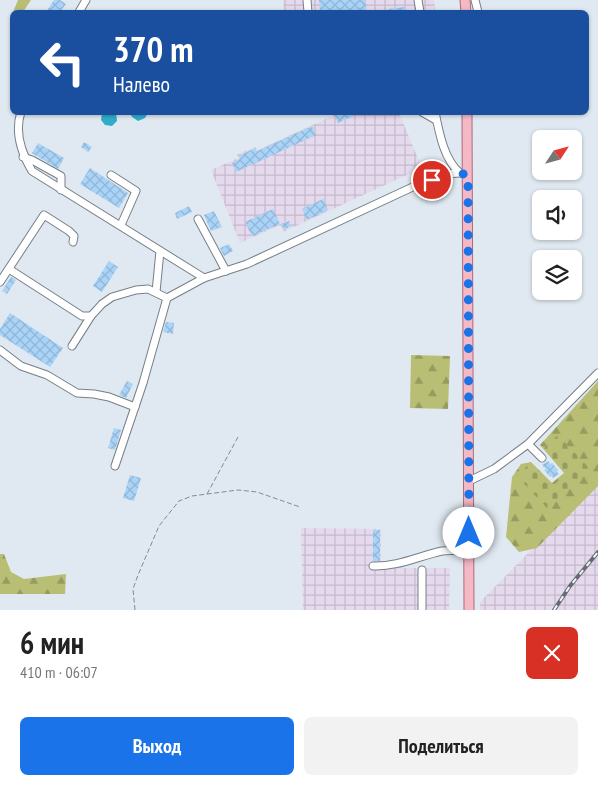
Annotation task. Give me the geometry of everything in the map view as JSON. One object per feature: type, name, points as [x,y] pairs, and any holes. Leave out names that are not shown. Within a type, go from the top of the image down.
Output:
[{"type":"main road","points":[[467,115],[463,174],[469,481],[469,610]]},
{"type":"street","points":[[20,115],[17,132],[23,156],[32,171],[204,278]]},
{"type":"street","points":[[436,116],[443,144],[451,162],[463,174]]},
{"type":"street","points":[[23,156],[61,176],[62,190]]},
{"type":"street","points":[[115,466],[135,408],[167,298],[204,278],[271,253],[417,185],[447,174],[463,174]]},
{"type":"street","points":[[112,175],[136,191],[121,225]]},
{"type":"street","points":[[0,282],[44,216],[69,230],[74,236],[73,242]]},
{"type":"street","points":[[198,219],[226,271]]},
{"type":"street","points":[[156,292],[160,251]]},
{"type":"street","points":[[9,269],[82,316],[91,316]]},
{"type":"street","points":[[72,346],[91,316],[102,304],[112,297],[136,290],[148,289],[167,298]]},
{"type":"street","points":[[0,350],[21,366],[46,375],[77,393],[108,397],[135,408]]},
{"type":"street","points":[[469,481],[494,469],[528,444],[598,373]]},
{"type":"street","points":[[528,444],[542,458]]},
{"type":"street","points":[[373,566],[412,560],[443,551],[469,551]]},
{"type":"street","points":[[422,570],[422,610]]},
{"type":"path","points":[[207,494],[238,437]]},
{"type":"path","points":[[134,610],[132,589],[159,526],[179,500],[192,496],[238,490],[258,492],[300,507]]},
{"type":"shaded area","points":[[283,0],[434,0],[435,10],[284,10]]},
{"type":"shaded area","points":[[334,115],[400,115],[422,168],[283,232],[280,225],[240,243],[211,170],[238,158],[237,154],[256,147],[258,150]]},
{"type":"shaded area","points":[[598,482],[598,610],[480,610],[480,602]]},
{"type":"shaded area","points":[[301,528],[381,529],[381,568],[450,568],[449,610],[303,610]]},
{"type":"green space","points":[[18,0],[31,0],[24,10],[14,10]]},
{"type":"green space","points":[[411,355],[450,356],[448,409],[410,408]]},
{"type":"green space","points":[[598,381],[598,486],[537,548],[519,552],[506,537],[512,477],[521,464],[531,462],[552,483],[564,473],[540,445]]},
{"type":"green space","points":[[558,435],[590,469],[547,508],[517,476],[530,463],[552,487],[566,473],[544,448]]},
{"type":"green space","points":[[0,554],[4,554],[11,572],[24,579],[66,574],[65,594],[0,594]]},
{"type":"water","points":[[102,115],[116,115],[117,121],[112,126],[105,125],[101,120]]},
{"type":"water","points":[[131,115],[147,115],[138,121]]},
{"type":"building","points":[[54,0],[60,0],[66,4],[62,10],[47,10]]},
{"type":"building","points":[[319,0],[365,0],[367,10],[320,10]]},
{"type":"building","points":[[404,7],[405,10],[389,10]]},
{"type":"building","points":[[334,115],[355,115],[338,123]]},
{"type":"building","points":[[312,126],[316,135],[236,172],[232,163],[240,159],[239,156],[255,148],[257,151]]},
{"type":"building","points":[[84,142],[92,147],[88,152],[81,147]]},
{"type":"building","points":[[38,143],[64,158],[58,169],[32,153]]},
{"type":"building","points":[[90,168],[128,193],[119,208],[80,184]]},
{"type":"building","points":[[323,199],[328,210],[307,220],[302,209]]},
{"type":"building","points":[[189,206],[192,212],[177,219],[175,213]]},
{"type":"building","points":[[273,209],[280,224],[252,236],[245,222]]},
{"type":"building","points":[[214,211],[222,227],[211,231],[204,215]]},
{"type":"building","points":[[289,221],[291,226],[284,230],[281,224]]},
{"type":"building","points":[[229,244],[233,251],[224,256],[220,248]]},
{"type":"building","points":[[109,261],[118,267],[102,292],[93,286]]},
{"type":"building","points":[[11,277],[16,280],[7,294],[2,291]]},
{"type":"building","points":[[10,313],[63,348],[50,367],[0,335],[0,329]]},
{"type":"building","points":[[166,322],[174,323],[173,334],[163,332]]},
{"type":"building","points":[[127,381],[133,384],[126,398],[119,395]]},
{"type":"building","points":[[114,428],[121,430],[115,450],[108,448]]},
{"type":"building","points":[[548,461],[558,470],[559,474],[553,478],[544,470],[546,469],[542,465]]},
{"type":"building","points":[[130,475],[141,478],[134,501],[123,498]]},
{"type":"building","points":[[373,530],[380,530],[380,561],[373,561]]},
{"type":"railway","points":[[554,610],[570,586],[598,552]]},
{"type":"route","points":[[432,180],[447,174],[459,173],[468,175],[469,533]]}]
